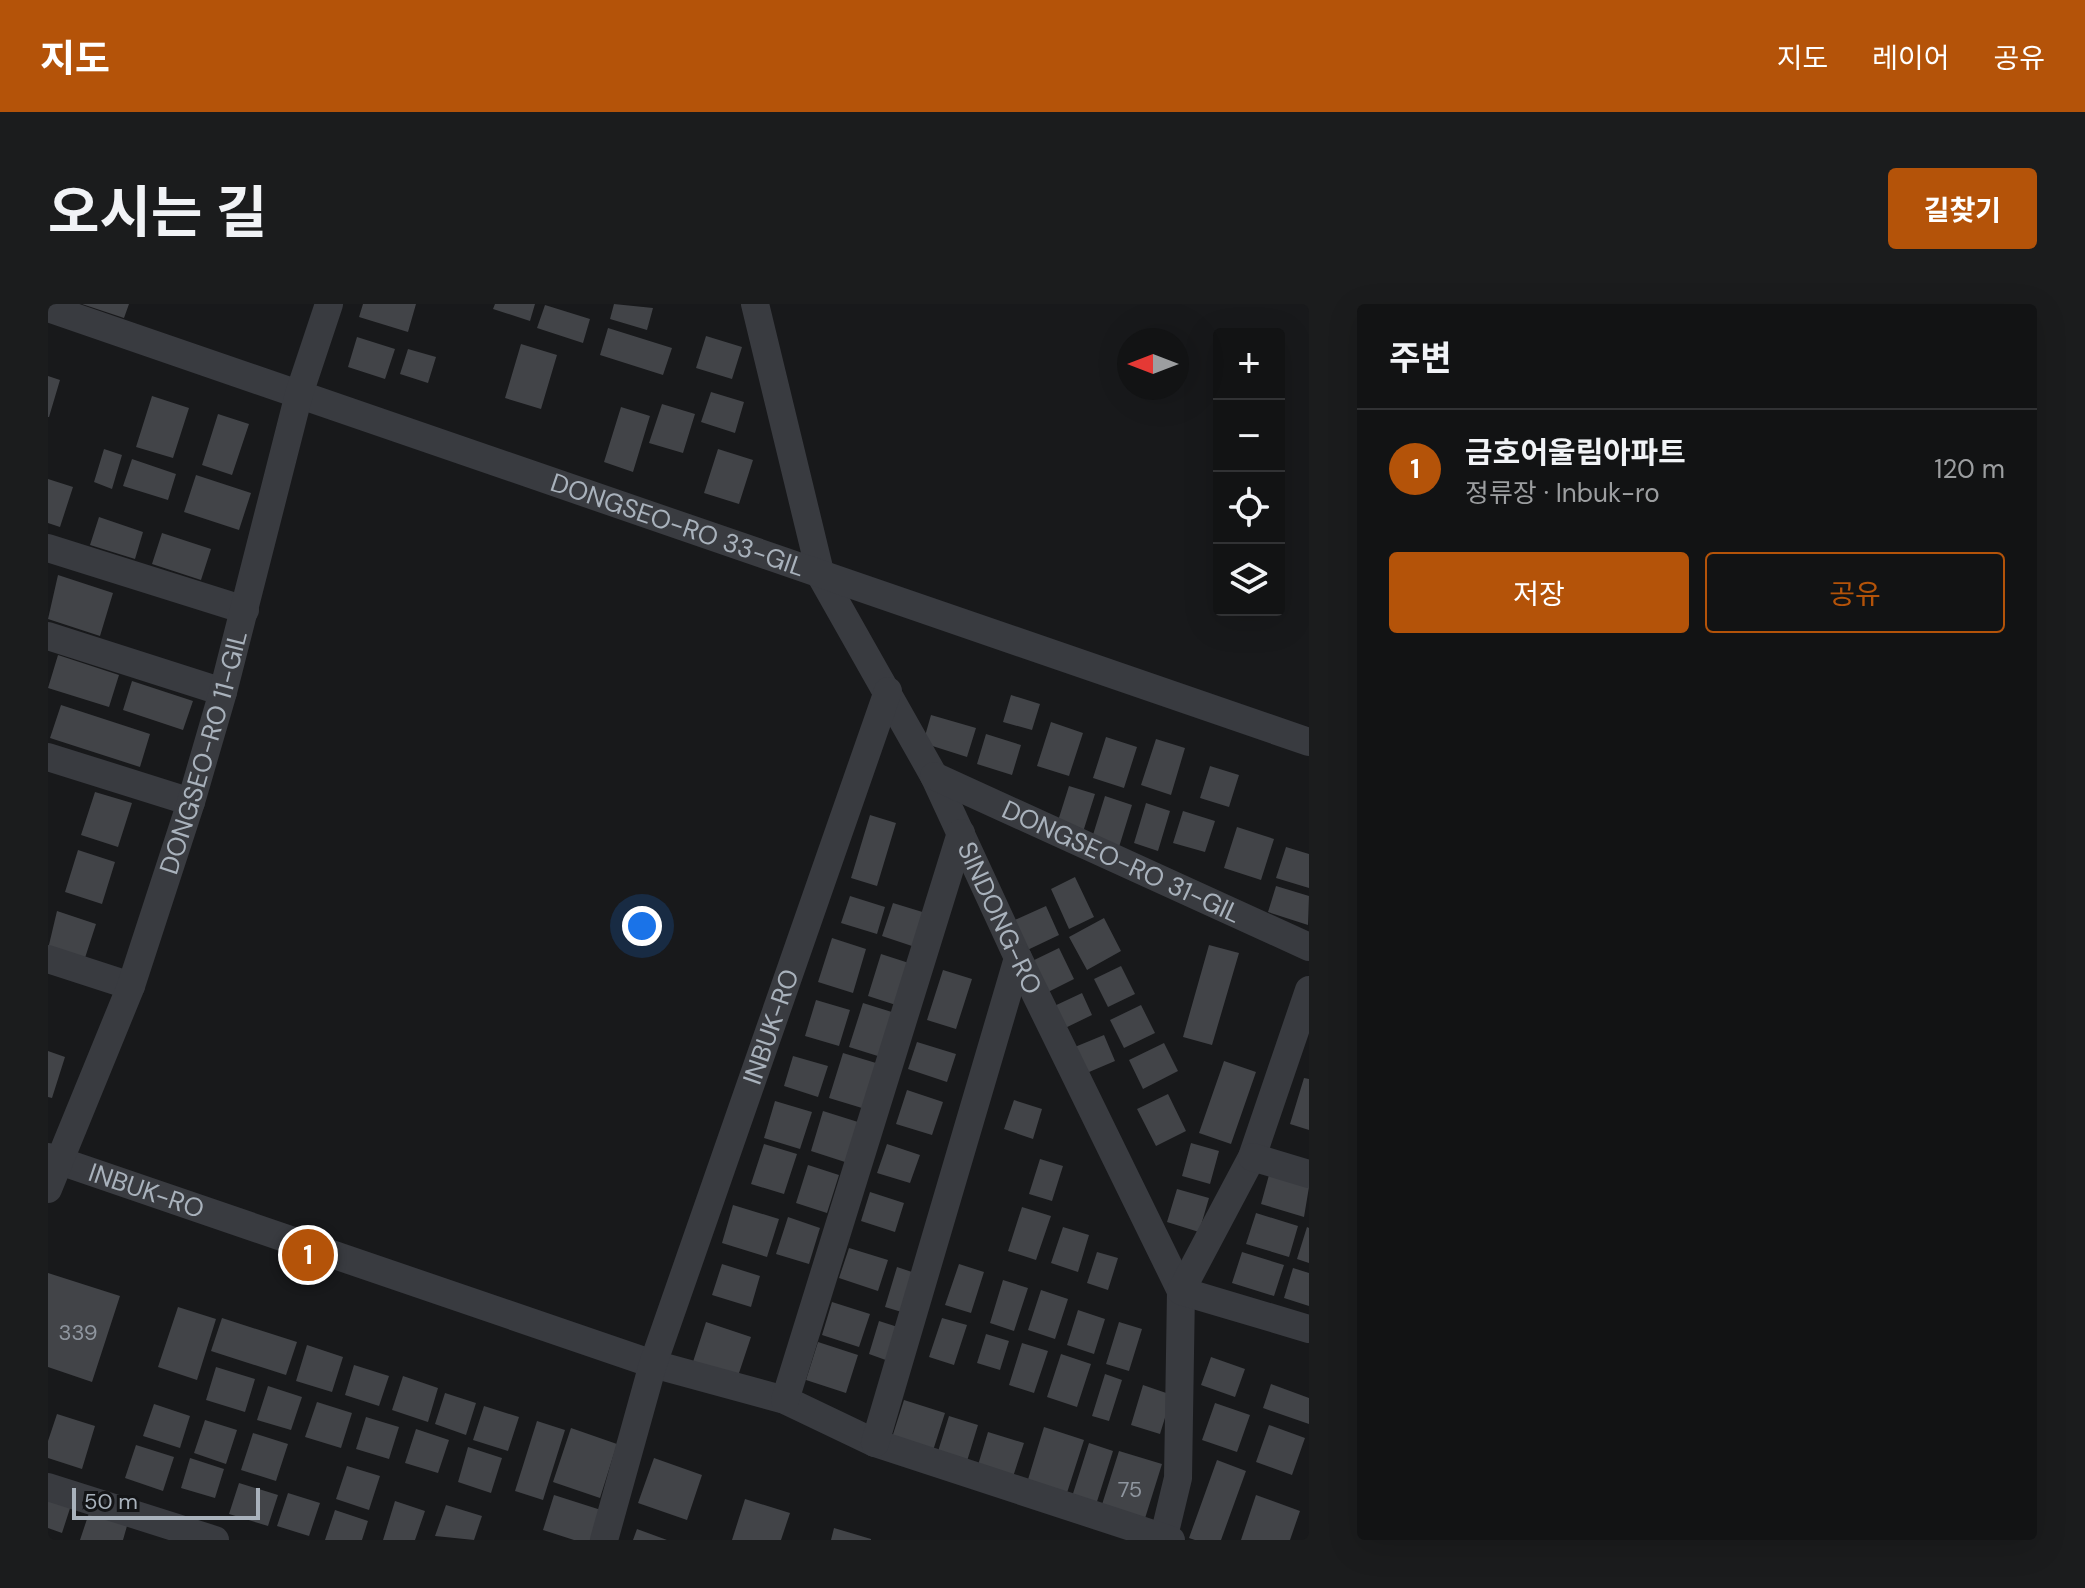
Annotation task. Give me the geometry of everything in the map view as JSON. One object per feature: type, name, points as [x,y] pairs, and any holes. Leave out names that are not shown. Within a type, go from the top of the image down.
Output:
[{"type":"street","name":"DONGSEO-RO 11-GIL","points":[[48,1189],[54,1158],[131,986],[191,802],[245,610],[299,394],[329,304]]},
{"type":"street","name":"SINDONG-RO","points":[[755,304],[821,576],[934,776],[1018,958],[1181,1291],[1178,1478],[1166,1539]]},
{"type":"street","name":"DONGSEO-RO 33-GIL","points":[[48,308],[1309,742]]},
{"type":"street","points":[[48,548],[245,610]]},
{"type":"street","points":[[48,636],[223,692]]},
{"type":"street","name":"INBUK-RO","points":[[653,1364],[888,691]]},
{"type":"street","points":[[48,757],[191,802]]},
{"type":"street","name":"DONGSEO-RO 31-GIL","points":[[934,776],[1309,947]]},
{"type":"street","points":[[785,1400],[961,833]]},
{"type":"street","points":[[875,1443],[1018,958]]},
{"type":"street","points":[[48,959],[131,986]]},
{"type":"street","points":[[1309,990],[1252,1157],[1181,1291],[1309,1329]]},
{"type":"street","points":[[1252,1157],[1309,1174]]},
{"type":"street","name":"INBUK-RO","points":[[54,1158],[653,1364],[785,1400],[875,1443],[1166,1539]]},
{"type":"street","points":[[604,1540],[653,1364]]},
{"type":"street","points":[[48,1487],[215,1540]]},
{"type":"building","points":[[82,304],[129,304],[124,318]]},
{"type":"building","points":[[363,304],[416,304],[408,332],[359,317]]},
{"type":"building","points":[[495,304],[535,304],[530,321],[493,309]]},
{"type":"building","points":[[614,304],[653,308],[647,330],[610,319]]},
{"type":"building","points":[[545,305],[590,319],[583,343],[537,328]]},
{"type":"building","points":[[608,328],[672,348],[663,375],[600,355]]},
{"type":"building","points":[[706,336],[742,347],[732,379],[696,368]]},
{"type":"building","points":[[357,337],[395,349],[385,379],[348,367]]},
{"type":"building","points":[[521,344],[557,355],[541,409],[505,398]]},
{"type":"building","points":[[408,349],[436,357],[428,383],[400,374]]},
{"type":"building","points":[[48,376],[60,380],[49,417],[48,417]]},
{"type":"building","points":[[711,392],[744,402],[735,433],[701,422]]},
{"type":"building","points":[[152,396],[189,408],[173,458],[136,447]]},
{"type":"building","points":[[662,404],[695,414],[683,453],[649,443]]},
{"type":"building","points":[[621,407],[650,416],[633,472],[604,462]]},
{"type":"building","points":[[218,414],[249,424],[232,475],[202,465]]},
{"type":"building","points":[[104,449],[122,455],[112,489],[94,482]]},
{"type":"building","points":[[718,449],[753,460],[739,504],[704,493]]},
{"type":"building","points":[[132,459],[176,474],[168,500],[123,486]]},
{"type":"building","points":[[196,475],[251,493],[239,530],[184,512]]},
{"type":"building","points":[[48,479],[73,487],[60,527],[48,523]]},
{"type":"building","points":[[99,517],[143,532],[135,559],[90,545]]},
{"type":"building","points":[[162,533],[211,549],[201,580],[152,564]]},
{"type":"building","points":[[58,575],[113,593],[100,636],[48,619]]},
{"type":"building","points":[[58,655],[119,675],[109,707],[48,688]]},
{"type":"building","points":[[132,681],[193,701],[183,730],[123,710]]},
{"type":"building","points":[[1011,695],[1040,704],[1032,730],[1003,722]]},
{"type":"building","points":[[61,705],[150,734],[140,767],[50,738]]},
{"type":"building","points":[[931,715],[976,728],[967,757],[923,743]]},
{"type":"building","points":[[1051,722],[1083,733],[1069,776],[1037,766]]},
{"type":"building","points":[[986,734],[1021,745],[1012,775],[977,764]]},
{"type":"building","points":[[1106,737],[1137,747],[1124,788],[1093,778]]},
{"type":"building","points":[[1156,739],[1185,748],[1171,795],[1141,785]]},
{"type":"building","points":[[1210,766],[1239,775],[1229,807],[1200,798]]},
{"type":"building","points":[[1069,786],[1095,794],[1083,832],[1057,824]]},
{"type":"building","points":[[95,792],[132,803],[118,847],[81,835]]},
{"type":"building","points":[[1105,796],[1132,805],[1119,847],[1092,838]]},
{"type":"building","points":[[1146,803],[1170,811],[1158,851],[1134,843]]},
{"type":"building","points":[[1183,811],[1215,821],[1205,852],[1173,843]]},
{"type":"building","points":[[870,815],[896,823],[877,886],[851,878]]},
{"type":"building","points":[[1237,827],[1274,839],[1261,880],[1224,868]]},
{"type":"building","points":[[1286,847],[1309,854],[1309,888],[1276,878]]},
{"type":"building","points":[[78,850],[115,862],[102,904],[65,892]]},
{"type":"building","points":[[1075,877],[1094,917],[1069,929],[1051,889]]},
{"type":"building","points":[[1276,886],[1309,896],[1308,925],[1268,912]]},
{"type":"building","points":[[850,896],[885,907],[877,934],[841,923]]},
{"type":"building","points":[[893,903],[929,914],[918,948],[882,936]]},
{"type":"building","points":[[1046,906],[1059,935],[1019,954],[1006,924]]},
{"type":"building","points":[[57,911],[96,924],[84,961],[48,949]]},
{"type":"building","points":[[1104,918],[1121,951],[1087,970],[1069,937]]},
{"type":"building","points":[[832,938],[866,949],[853,993],[818,982]]},
{"type":"building","points":[[1209,945],[1239,953],[1212,1045],[1183,1037]]},
{"type":"building","points":[[1059,948],[1074,979],[1042,995],[1026,964]]},
{"type":"building","points":[[881,954],[912,964],[899,1006],[868,996]]},
{"type":"building","points":[[1121,966],[1135,994],[1108,1007],[1094,979]]},
{"type":"building","points":[[943,970],[972,979],[956,1029],[927,1020]]},
{"type":"building","points":[[1082,993],[1092,1015],[1061,1030],[1050,1008]]},
{"type":"building","points":[[816,1000],[850,1010],[839,1046],[805,1036]]},
{"type":"building","points":[[863,1003],[895,1013],[881,1057],[849,1047]]},
{"type":"building","points":[[1141,1005],[1155,1033],[1124,1048],[1110,1020]]},
{"type":"building","points":[[1104,1035],[1115,1061],[1082,1075],[1070,1049]]},
{"type":"building","points":[[917,1042],[956,1054],[947,1082],[908,1069]]},
{"type":"building","points":[[1164,1043],[1178,1071],[1143,1089],[1129,1060]]},
{"type":"building","points":[[48,1051],[65,1057],[52,1098],[48,1097]]},
{"type":"building","points":[[843,1053],[876,1063],[862,1108],[829,1098]]},
{"type":"building","points":[[793,1056],[828,1066],[818,1097],[784,1086]]},
{"type":"building","points":[[1224,1061],[1256,1072],[1231,1144],[1199,1133]]},
{"type":"building","points":[[1304,1078],[1309,1079],[1309,1130],[1290,1124]]},
{"type":"building","points":[[907,1090],[943,1102],[932,1135],[896,1124]]},
{"type":"building","points":[[1168,1094],[1186,1131],[1156,1146],[1137,1109]]},
{"type":"building","points":[[1014,1100],[1042,1109],[1033,1139],[1004,1129]]},
{"type":"building","points":[[775,1101],[812,1112],[800,1149],[764,1138]]},
{"type":"building","points":[[823,1111],[858,1122],[845,1162],[811,1151]]},
{"type":"building","points":[[1191,1143],[1219,1151],[1210,1184],[1182,1176]]},
{"type":"building","points":[[764,1144],[797,1154],[784,1194],[751,1184]]},
{"type":"building","points":[[887,1144],[920,1155],[910,1183],[877,1173]]},
{"type":"building","points":[[1040,1159],[1063,1166],[1052,1201],[1029,1194]]},
{"type":"building","points":[[808,1165],[839,1175],[827,1213],[796,1203]]},
{"type":"building","points":[[1269,1175],[1309,1187],[1304,1217],[1261,1204]]},
{"type":"building","points":[[1177,1189],[1209,1198],[1199,1232],[1167,1222]]},
{"type":"building","points":[[870,1192],[904,1203],[895,1232],[861,1221]]},
{"type":"building","points":[[733,1205],[779,1219],[767,1257],[722,1243]]},
{"type":"building","points":[[1022,1207],[1051,1216],[1036,1260],[1008,1251]]},
{"type":"building","points":[[1256,1213],[1298,1226],[1289,1257],[1246,1244]]},
{"type":"building","points":[[788,1217],[820,1228],[809,1264],[776,1254]]},
{"type":"building","points":[[1063,1227],[1089,1235],[1078,1272],[1051,1263]]},
{"type":"building","points":[[1309,1228],[1309,1263],[1297,1259]]},
{"type":"building","points":[[849,1248],[888,1260],[878,1291],[839,1278]]},
{"type":"building","points":[[1097,1252],[1118,1258],[1108,1290],[1087,1283]]},
{"type":"building","points":[[1242,1252],[1284,1265],[1274,1296],[1232,1283]]},
{"type":"building","points":[[722,1264],[760,1276],[751,1307],[712,1295]]},
{"type":"building","points":[[959,1264],[984,1272],[971,1313],[945,1305]]},
{"type":"building","points":[[897,1267],[918,1274],[905,1313],[885,1307]]},
{"type":"building","points":[[1293,1268],[1309,1273],[1309,1306],[1284,1298]]},
{"type":"building","points":[[48,1273],[120,1296],[92,1382],[48,1367]]},
{"type":"building","points":[[1003,1280],[1028,1288],[1014,1331],[990,1323]]},
{"type":"building","points":[[1041,1290],[1068,1299],[1055,1339],[1028,1330]]},
{"type":"building","points":[[832,1302],[870,1314],[859,1347],[822,1335]]},
{"type":"building","points":[[178,1307],[216,1319],[197,1380],[158,1367]]},
{"type":"building","points":[[1078,1310],[1105,1319],[1094,1354],[1067,1345]]},
{"type":"building","points":[[222,1318],[297,1342],[286,1375],[211,1351]]},
{"type":"building","points":[[942,1318],[967,1325],[954,1365],[929,1357]]},
{"type":"building","points":[[879,1321],[904,1329],[894,1363],[869,1354]]},
{"type":"building","points":[[706,1322],[751,1337],[736,1382],[691,1368]]},
{"type":"building","points":[[1119,1322],[1142,1329],[1129,1371],[1106,1364]]},
{"type":"building","points":[[986,1334],[1009,1341],[1000,1370],[977,1363]]},
{"type":"building","points":[[818,1342],[858,1355],[846,1393],[806,1380]]},
{"type":"building","points":[[1022,1343],[1048,1351],[1034,1393],[1009,1385]]},
{"type":"building","points":[[307,1345],[343,1357],[332,1392],[296,1381]]},
{"type":"building","points":[[1061,1354],[1091,1364],[1077,1407],[1047,1397]]},
{"type":"building","points":[[1211,1357],[1245,1369],[1235,1397],[1201,1385]]},
{"type":"building","points":[[354,1365],[389,1376],[379,1406],[345,1395]]},
{"type":"building","points":[[216,1367],[255,1379],[245,1412],[206,1400]]},
{"type":"building","points":[[1105,1374],[1122,1380],[1109,1421],[1092,1416]]},
{"type":"building","points":[[403,1376],[438,1388],[428,1422],[392,1410]]},
{"type":"building","points":[[1271,1384],[1309,1398],[1309,1424],[1263,1408]]},
{"type":"building","points":[[1143,1385],[1172,1395],[1160,1434],[1131,1425]]},
{"type":"building","points":[[268,1386],[302,1397],[291,1430],[257,1420]]},
{"type":"building","points":[[445,1393],[476,1403],[466,1435],[435,1424]]},
{"type":"building","points":[[904,1400],[945,1413],[930,1460],[889,1447]]},
{"type":"building","points":[[317,1402],[352,1413],[341,1448],[305,1437]]},
{"type":"building","points":[[1215,1403],[1250,1415],[1237,1452],[1202,1440]]},
{"type":"building","points":[[154,1404],[190,1416],[180,1448],[143,1436]]},
{"type":"building","points":[[484,1406],[519,1417],[508,1451],[473,1440]]},
{"type":"building","points":[[57,1414],[95,1426],[82,1469],[48,1458],[48,1441]]},
{"type":"building","points":[[949,1416],[978,1425],[964,1471],[935,1461]]},
{"type":"building","points":[[366,1417],[399,1427],[389,1459],[356,1449]]},
{"type":"building","points":[[205,1420],[237,1430],[226,1464],[194,1453]]},
{"type":"building","points":[[537,1421],[565,1430],[543,1500],[515,1491]]},
{"type":"building","points":[[1269,1425],[1305,1438],[1292,1475],[1256,1462]]},
{"type":"building","points":[[1044,1427],[1084,1440],[1065,1499],[1026,1486]]},
{"type":"building","points":[[571,1428],[617,1444],[600,1498],[553,1482]]},
{"type":"building","points":[[416,1429],[449,1440],[438,1473],[405,1463]]},
{"type":"building","points":[[988,1432],[1024,1443],[1010,1486],[975,1475]]},
{"type":"building","points":[[253,1433],[288,1444],[276,1481],[241,1470]]},
{"type":"building","points":[[1089,1443],[1113,1451],[1094,1511],[1070,1503]]},
{"type":"building","points":[[136,1445],[174,1457],[163,1491],[125,1478]]},
{"type":"building","points":[[468,1447],[502,1458],[491,1493],[458,1482]]},
{"type":"building","points":[[1119,1451],[1162,1464],[1142,1528],[1099,1514]]},
{"type":"building","points":[[190,1458],[224,1469],[215,1498],[181,1488]]},
{"type":"building","points":[[654,1458],[702,1475],[687,1520],[638,1503]]},
{"type":"building","points":[[1217,1460],[1246,1471],[1221,1540],[1195,1540],[1189,1538]]},
{"type":"building","points":[[347,1466],[380,1476],[369,1510],[336,1499]]},
{"type":"building","points":[[239,1483],[278,1495],[268,1526],[229,1514]]},
{"type":"building","points":[[48,1487],[74,1496],[62,1533],[48,1528]]},
{"type":"building","points":[[288,1493],[320,1503],[309,1536],[277,1526]]},
{"type":"building","points":[[554,1495],[601,1510],[592,1540],[574,1540],[543,1530]]},
{"type":"building","points":[[1256,1495],[1300,1511],[1290,1540],[1241,1540]]},
{"type":"building","points":[[745,1499],[790,1513],[781,1540],[732,1540]]},
{"type":"building","points":[[395,1501],[425,1511],[415,1540],[383,1540]]},
{"type":"building","points":[[446,1505],[482,1516],[474,1540],[435,1536]]},
{"type":"building","points":[[91,1507],[129,1519],[123,1540],[80,1540]]},
{"type":"building","points":[[335,1510],[368,1521],[362,1540],[325,1540]]},
{"type":"building","points":[[834,1528],[871,1539],[871,1540],[831,1540]]},
{"type":"building","points":[[637,1529],[667,1540],[633,1540]]},
{"type":"place","name":"금호어울림아파트","points":[[308,1255]]}]
